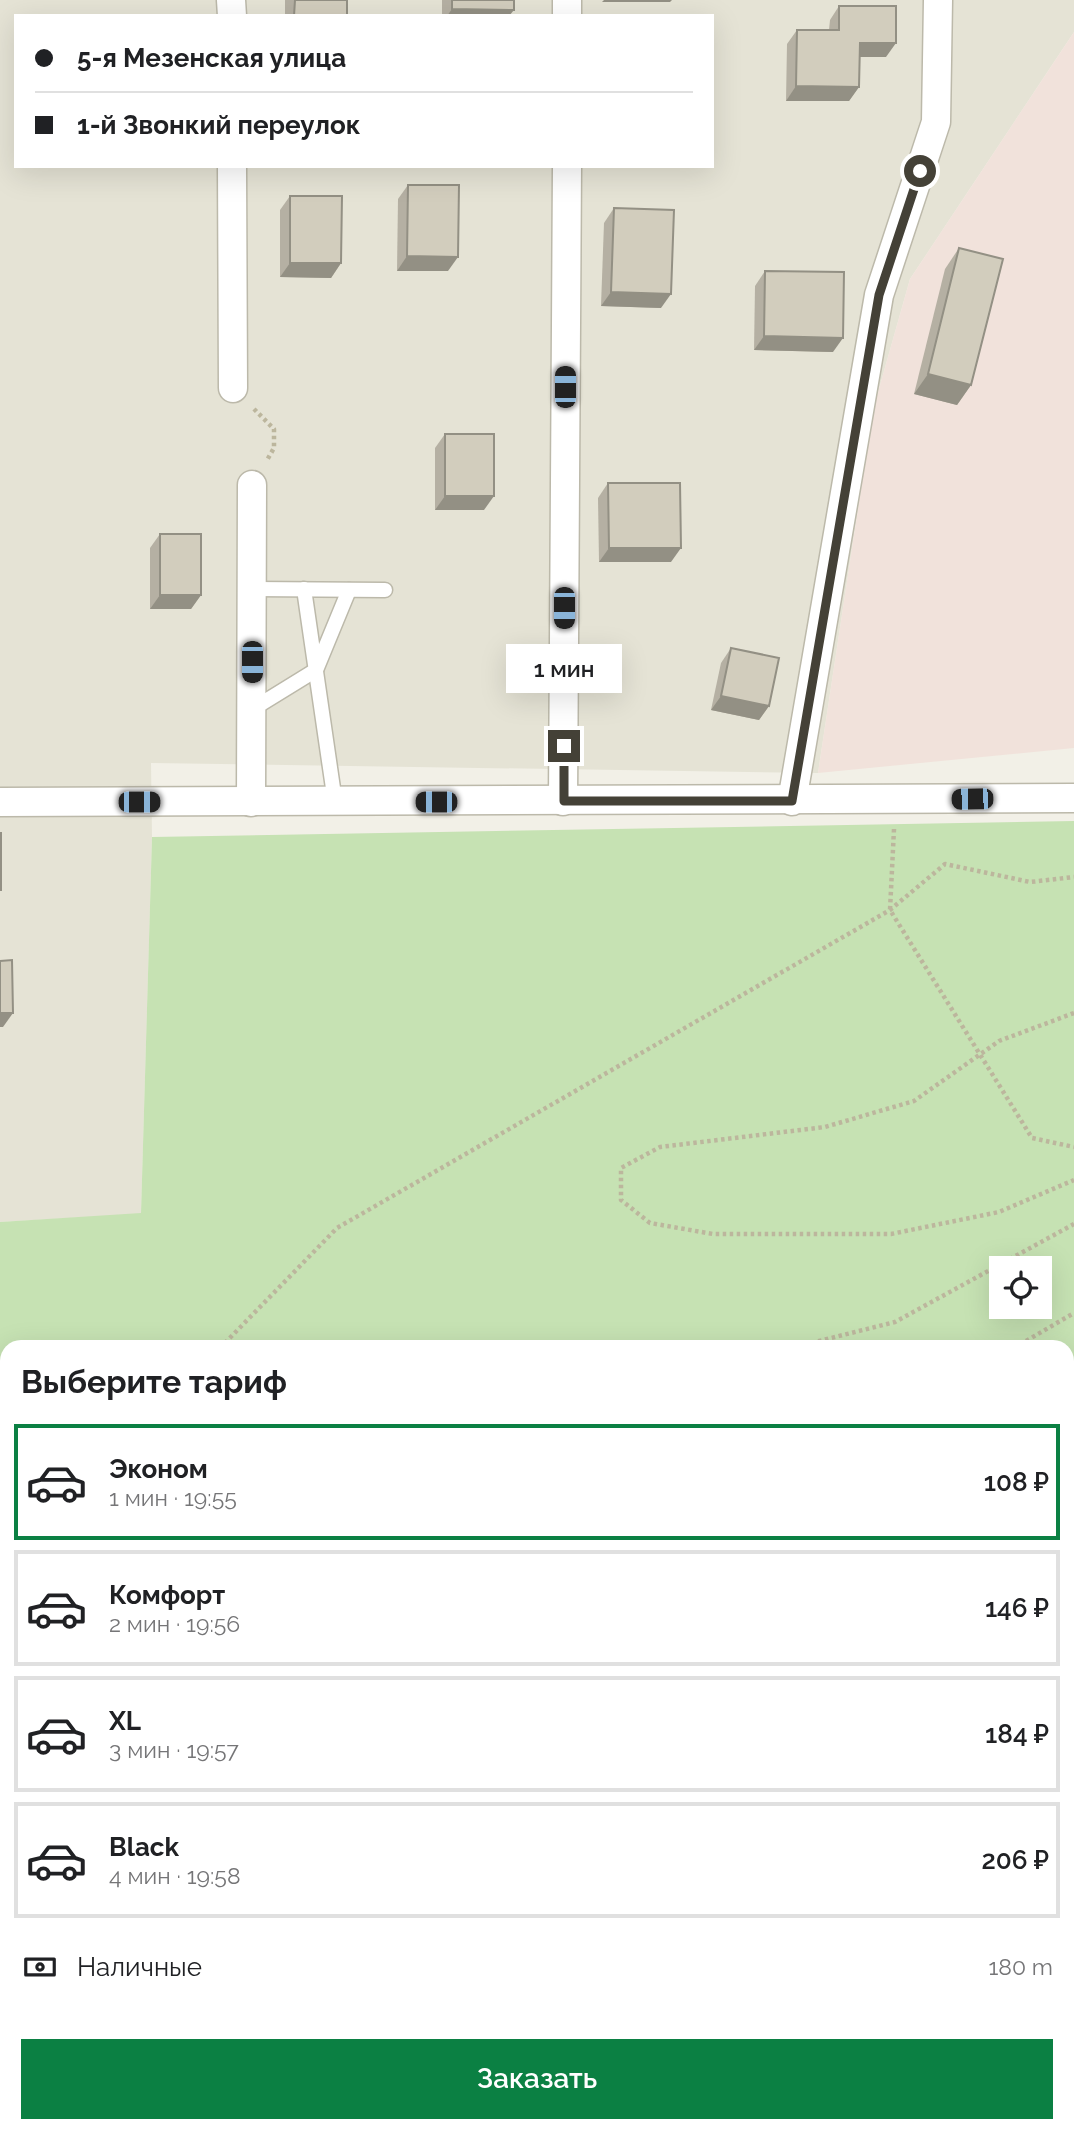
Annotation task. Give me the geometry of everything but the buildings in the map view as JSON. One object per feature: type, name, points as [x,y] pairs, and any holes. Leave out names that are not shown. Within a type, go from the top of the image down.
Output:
[{"type":"street","points":[[792,801],[879,295],[936,122],[937,0]]},
{"type":"street","points":[[232,168],[233,388]]},
{"type":"street","points":[[564,801],[567,168]]},
{"type":"street","points":[[251,802],[252,485]]},
{"type":"street","points":[[0,802],[1074,798]]},
{"type":"lane","points":[[252,589],[385,590]]},
{"type":"lane","points":[[304,589],[335,802]]},
{"type":"lane","points":[[251,710],[316,670],[349,590]]},
{"type":"path","points":[[233,388],[274,429],[274,448],[252,485]]},
{"type":"path","points":[[896,800],[890,910],[1032,1138],[1074,1147]]},
{"type":"path","points":[[228,1340],[337,1228],[890,910],[945,864],[1030,882],[1074,877]]},
{"type":"path","points":[[1074,1013],[999,1041],[914,1101],[825,1127],[660,1147],[621,1168],[621,1200],[650,1223],[713,1234],[891,1234],[999,1212],[1074,1180]]},
{"type":"path","points":[[823,1340],[895,1322],[1074,1224]]},
{"type":"path","points":[[1028,1340],[1074,1313]]},
{"type":"shaded area","points":[[0,0],[1074,0],[1074,32],[910,279],[873,410],[818,773],[151,763],[152,837],[141,1214],[0,1222]]},
{"type":"shaded area","points":[[1074,32],[1074,748],[818,773],[873,410],[910,279]]},
{"type":"green space","points":[[1074,821],[1074,1340],[0,1340],[0,1222],[141,1213],[152,837]]},
{"type":"route","points":[[564,746],[564,801],[792,801],[879,295],[920,171]]}]
